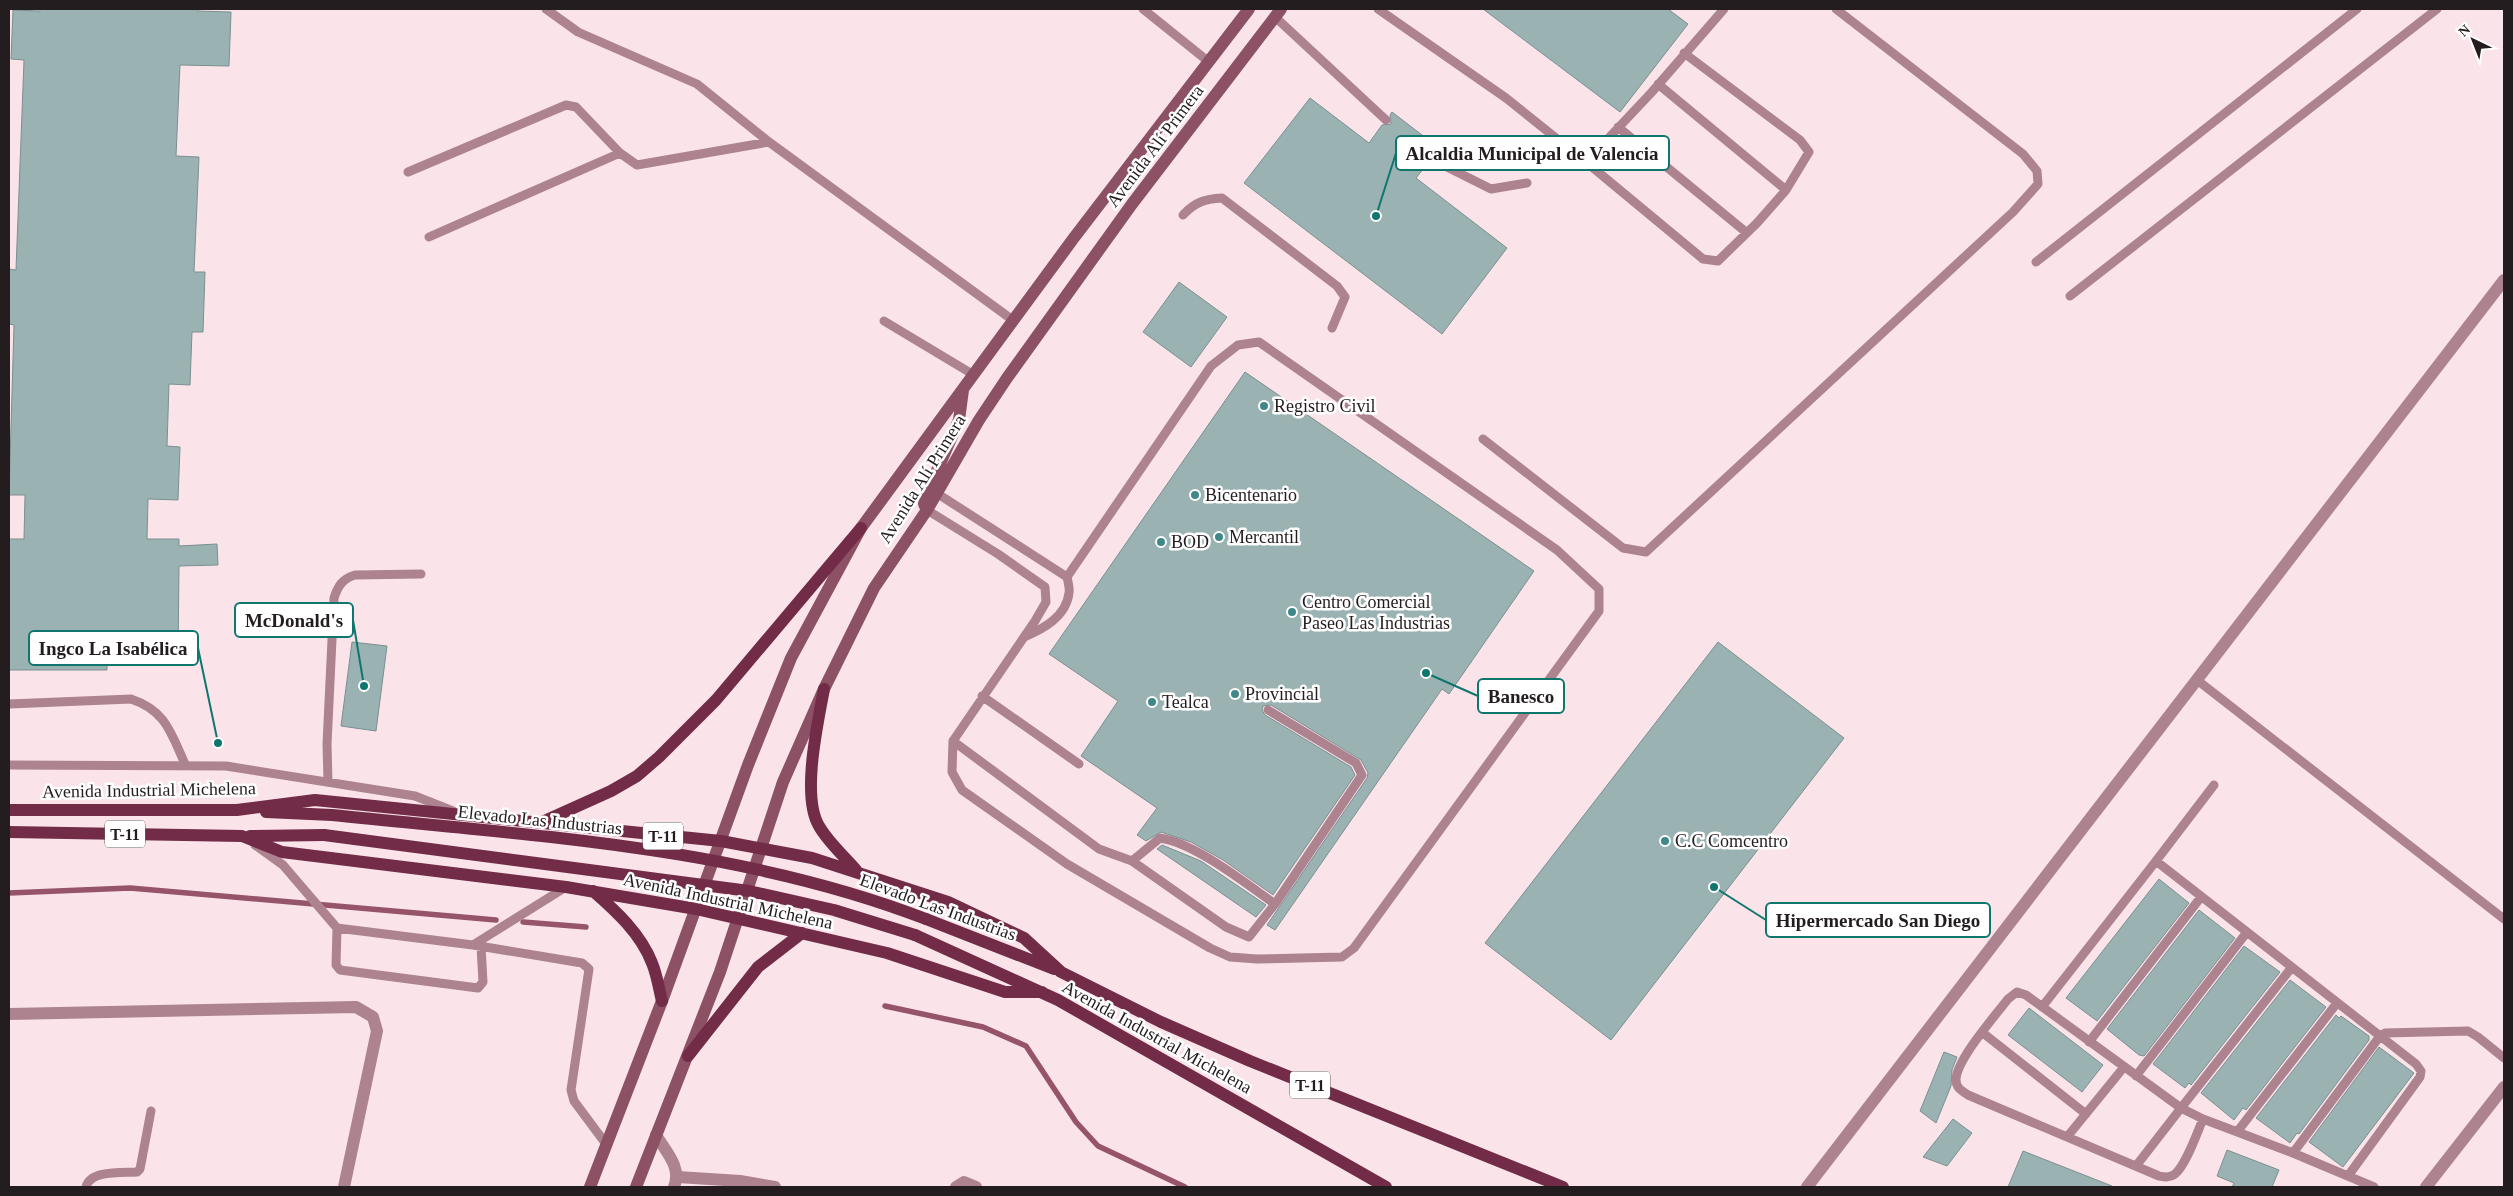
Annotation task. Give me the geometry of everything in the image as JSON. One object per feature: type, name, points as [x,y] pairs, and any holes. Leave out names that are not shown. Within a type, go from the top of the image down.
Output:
[{"type":"main road","name":"Avenida Alí Primera","points":[[590,1187],[662,1001],[790,658],[861,528],[1073,239],[1249,9]]},
{"type":"main road","name":"Avenida Alí Primera","points":[[636,1187],[700,1026],[783,782],[824,689],[874,588],[938,494],[979,420],[1007,378],[1132,204],[1277,13]]},
{"type":"main road","points":[[927,510],[924,504],[926,496],[959,420],[963,390]]},
{"type":"main road","points":[[538,824],[611,791],[637,776],[659,757],[716,700],[861,528]]},
{"type":"main road","points":[[824,689],[812,764],[811,801],[818,825],[856,870]]},
{"type":"main road","name":"Avenida Industrial Michelena","points":[[9,810],[236,810],[315,800],[721,841],[812,858],[856,870],[948,902],[1024,938],[1061,972],[1141,1012],[1250,1061],[1563,1187]]},
{"type":"main road","name":"Elevado Las Industrias","points":[[236,810],[315,814],[573,841],[698,857],[757,868],[845,891],[926,919],[1061,972]]},
{"type":"main road","name":"Avenida Industrial Michelena","points":[[9,832],[242,836],[282,852],[566,887],[738,917],[887,953],[1005,992],[1042,992],[1119,1033],[1328,1156],[1386,1187]]},
{"type":"main road","name":"Elevado Las Industrias","points":[[242,836],[324,835],[740,890],[834,910],[915,935],[1042,992]]},
{"type":"main road","points":[[593,891],[616,911],[644,948],[652,963],[662,1001]]},
{"type":"main road","points":[[688,1056],[758,967],[802,933]]},
{"type":"street","points":[[1808,1187],[2504,280]]},
{"type":"street","points":[[9,1014],[356,1006],[373,1017],[377,1031],[344,1187]]},
{"type":"street","points":[[2426,1187],[2504,1087]]},
{"type":"street","points":[[656,1135],[677,1170],[676,1182],[775,1187]]},
{"type":"street","points":[[956,1187],[964,1182],[976,1187]]},
{"type":"lane","points":[[546,9],[578,32],[697,84],[769,142],[1014,321]]},
{"type":"lane","points":[[1143,9],[1209,62]]},
{"type":"lane","points":[[1378,9],[1506,98],[1703,259],[1718,261],[1747,233],[1786,190],[1809,152],[1800,140],[1684,53]]},
{"type":"lane","points":[[1586,162],[1724,9]]},
{"type":"lane","points":[[1483,439],[1623,548],[1646,552],[2013,212],[2038,184],[2037,171],[2023,154],[1836,9]]},
{"type":"lane","points":[[2036,262],[2358,9]]},
{"type":"lane","points":[[2070,296],[2437,9]]},
{"type":"lane","points":[[1277,13],[1386,120]]},
{"type":"lane","points":[[1658,84],[1786,190]]},
{"type":"lane","points":[[408,172],[566,105],[576,107],[620,153],[637,165],[769,142]]},
{"type":"lane","points":[[1618,127],[1747,233]]},
{"type":"lane","points":[[429,237],[620,153]]},
{"type":"lane","points":[[1431,159],[1491,189],[1527,183]]},
{"type":"lane","points":[[1184,215],[1193,204],[1207,199],[1222,198],[1245,215],[1337,286],[1345,297],[1332,328]]},
{"type":"lane","points":[[884,321],[974,375]]},
{"type":"lane","points":[[927,510],[998,554],[1045,587],[1046,602],[952,741],[952,772],[962,790],[1067,864],[1210,948],[1230,957],[1257,959],[1342,957],[1354,948],[1599,611],[1599,589],[1557,550],[1259,342],[1238,345],[1211,366],[1067,577],[1069,593],[1060,614],[1045,628],[1024,637]]},
{"type":"lane","points":[[938,494],[1067,577]]},
{"type":"lane","points":[[328,782],[326,744],[334,598],[339,586],[347,577],[355,575],[421,574]]},
{"type":"lane","points":[[2198,680],[2504,919]]},
{"type":"lane","points":[[982,696],[1079,764]]},
{"type":"lane","points":[[9,704],[131,699],[145,704],[158,712],[166,722],[186,766]]},
{"type":"lane","points":[[952,741],[1100,849],[1132,861],[1226,928],[1249,937],[1275,904],[1362,775],[1356,763],[1268,710]]},
{"type":"lane","name":"Avenida Industrial Michelena","points":[[9,765],[226,766],[415,796],[468,816]]},
{"type":"lane","points":[[2042,1007],[2214,785]]},
{"type":"lane","points":[[242,836],[283,865],[337,928],[336,965],[340,970],[478,988],[484,982],[477,945]]},
{"type":"lane","points":[[1132,861],[1160,838],[1171,840],[1225,870],[1275,904]]},
{"type":"lane","points":[[2156,861],[2416,1064],[2421,1071],[2420,1076],[2348,1176]]},
{"type":"lane","points":[[477,945],[566,887]]},
{"type":"lane","points":[[2089,1042],[2202,897]]},
{"type":"lane","points":[[337,928],[477,945],[582,963],[589,969],[571,1090],[574,1101],[606,1144]]},
{"type":"lane","points":[[2136,1076],[2247,932]]},
{"type":"lane","points":[[2136,1166],[2292,968]]},
{"type":"lane","points":[[2203,1120],[2175,1174],[2168,1177],[2159,1176],[1968,1095],[1958,1088],[1956,1081],[1964,1056],[2008,999],[2017,992],[2026,995],[2181,1108],[2203,1120],[2293,1153],[2374,1187]]},
{"type":"lane","points":[[2237,1132],[2337,1003]]},
{"type":"lane","points":[[2293,1153],[2380,1036],[2391,1031],[2468,1032],[2478,1037],[2504,1058]]},
{"type":"lane","points":[[1983,1033],[2086,1114]]},
{"type":"lane","points":[[2067,1137],[2124,1067]]},
{"type":"lane","points":[[86,1187],[87,1183],[97,1176],[137,1172],[140,1169],[151,1111]]},
{"type":"building","points":[[40,9],[198,9],[198,11],[231,12],[229,66],[180,65],[176,156],[199,157],[194,272],[205,272],[203,332],[192,332],[190,385],[169,384],[167,446],[180,447],[178,500],[148,499],[147,539],[179,539],[179,546],[217,544],[218,565],[179,566],[178,657],[137,657],[137,663],[107,663],[107,670],[9,670],[9,539],[24,539],[25,495],[9,495],[14,325],[9,324],[9,269],[16,270],[24,60],[11,59],[13,10],[40,11]]},
{"type":"building","points":[[1483,9],[1668,9],[1688,24],[1620,112]]},
{"type":"building","points":[[1310,98],[1369,143],[1382,125],[1391,124],[1390,115],[1392,112],[1439,148],[1435,154],[1430,153],[1426,156],[1427,164],[1416,178],[1507,248],[1442,334],[1244,183]]},
{"type":"building","points":[[1179,282],[1227,317],[1191,367],[1143,332]]},
{"type":"building","name":"Centro Comercial Paseo Las Industrias","points":[[1245,372],[1534,571],[1449,694],[1442,689],[1275,930],[1267,925],[1367,778],[1368,773],[1361,760],[1271,705],[1263,706],[1262,710],[1265,715],[1351,767],[1355,775],[1273,895],[1223,860],[1191,842],[1161,832],[1146,841],[1137,835],[1157,808],[1081,756],[1118,701],[1049,654]]},
{"type":"building","points":[[352,642],[387,646],[376,731],[341,726]]},
{"type":"building","name":"C.C Comcentro","points":[[1718,642],[1844,738],[1611,1040],[1485,943]]},
{"type":"building","points":[[1162,845],[1201,861],[1266,905],[1256,917],[1157,849]]},
{"type":"building","points":[[2159,879],[2189,903],[2097,1021],[2066,998]]},
{"type":"building","points":[[2199,910],[2235,938],[2144,1056],[2139,1055],[2107,1029]]},
{"type":"building","points":[[2244,946],[2280,972],[2191,1085],[2189,1083],[2185,1088],[2153,1064]]},
{"type":"building","points":[[2290,980],[2326,1007],[2246,1110],[2243,1108],[2234,1120],[2201,1093]]},
{"type":"building","points":[[2029,1008],[2103,1065],[2082,1092],[2008,1035]]},
{"type":"building","points":[[2336,1015],[2339,1018],[2341,1016],[2369,1036],[2369,1040],[2299,1134],[2297,1133],[2290,1143],[2256,1118]]},
{"type":"building","points":[[2379,1047],[2414,1073],[2343,1167],[2309,1142]]},
{"type":"building","points":[[1944,1052],[1957,1057],[1952,1070],[1951,1086],[1936,1123],[1920,1111]]},
{"type":"building","points":[[1953,1119],[1972,1133],[1947,1166],[1923,1157]]},
{"type":"building","points":[[2227,1150],[2279,1170],[2272,1187],[2232,1187],[2234,1183],[2217,1176]]},
{"type":"building","points":[[2023,1151],[2112,1186],[2112,1187],[2008,1187]]},
{"type":"waterway","points":[[9,893],[130,888],[496,920]]},
{"type":"waterway","points":[[523,922],[586,927]]},
{"type":"waterway","points":[[885,1006],[983,1027],[1026,1046],[1076,1122],[1098,1146],[1185,1187]]},
{"type":"place","name":"Alcaldia Municipal de Valencia","points":[[1376,216]]},
{"type":"place","name":"Registro Civil","points":[[1264,406]]},
{"type":"place","name":"Bicentenario","points":[[1195,495]]},
{"type":"place","name":"Mercantil","points":[[1219,537]]},
{"type":"place","name":"BOD","points":[[1161,542]]},
{"type":"place","name":"Centro Comercial Paseo Las Industrias","points":[[1292,612]]},
{"type":"place","name":"Banesco","points":[[1426,673]]},
{"type":"place","name":"McDonald's","points":[[364,686]]},
{"type":"place","name":"Provincial","points":[[1235,694]]},
{"type":"place","name":"Tealca","points":[[1152,702]]},
{"type":"place","name":"Ingco La Isabélica","points":[[218,743]]},
{"type":"place","name":"C.C Comcentro","points":[[1665,841]]},
{"type":"place","name":"Hipermercado San Diego","points":[[1714,887]]}]
